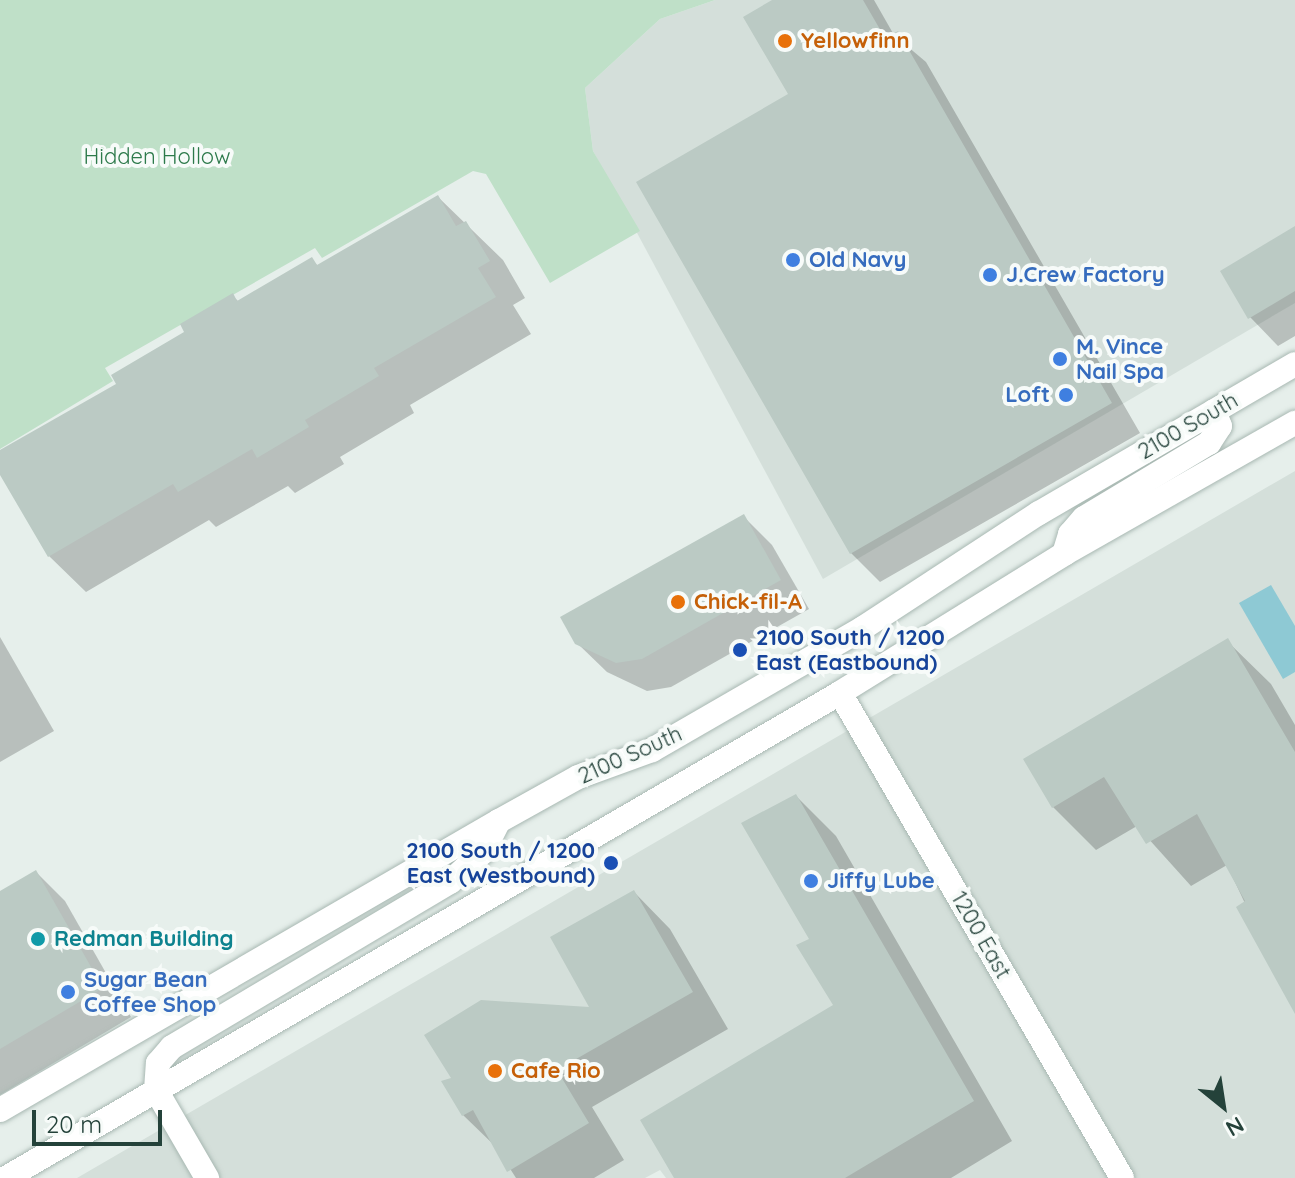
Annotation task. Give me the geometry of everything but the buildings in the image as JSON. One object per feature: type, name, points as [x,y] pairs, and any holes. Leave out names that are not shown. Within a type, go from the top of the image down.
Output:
[{"type":"main road","name":"2100 South","points":[[0,1110],[578,777],[652,750],[863,628],[1039,513],[1295,364]]},
{"type":"main road","points":[[1064,554],[1070,534],[1084,518],[1209,443],[1220,426],[1214,411]]},
{"type":"main road","name":"2100 South","points":[[6,1178],[840,693],[1064,554],[1295,423]]},
{"type":"main road","name":"1200 East","points":[[840,693],[1122,1178]]},
{"type":"main road","points":[[207,1178],[156,1090],[158,1063],[172,1047],[450,882],[483,852],[499,821]]},
{"type":"shaded area","points":[[715,0],[1295,0],[1295,303],[823,579],[593,151],[585,88],[660,19]]},
{"type":"shaded area","points":[[1295,471],[1295,1178],[666,1178],[660,1170],[645,1178],[77,1178]]},
{"type":"green space","name":"Hidden Hollow","points":[[0,0],[715,0],[660,19],[585,88],[593,151],[640,231],[550,283],[486,174],[473,171],[322,258],[315,248],[105,368],[113,381],[0,449]]},
{"type":"water","points":[[1271,585],[1295,626],[1295,672],[1283,679],[1239,603]]},
{"type":"place","name":"Yellowfinn","points":[[785,41]]},
{"type":"place","name":"Old Navy","points":[[793,260]]},
{"type":"place","name":"J.Crew Factory","points":[[990,275]]},
{"type":"place","name":"M. Vince Nail Spa","points":[[1060,359]]},
{"type":"place","name":"Loft","points":[[1066,395]]},
{"type":"place","name":"Chick-fil-A","points":[[678,602]]},
{"type":"place","name":"2100 South / 1200 East (Eastbound)","points":[[740,650]]},
{"type":"place","name":"2100 South / 1200 East (Westbound)","points":[[611,863]]},
{"type":"place","name":"Jiffy Lube","points":[[811,881]]},
{"type":"place","name":"Redman Building","points":[[38,939]]},
{"type":"place","name":"Sugar Bean Coffee Shop","points":[[68,992]]},
{"type":"place","name":"Cafe Rio","points":[[495,1071]]}]
